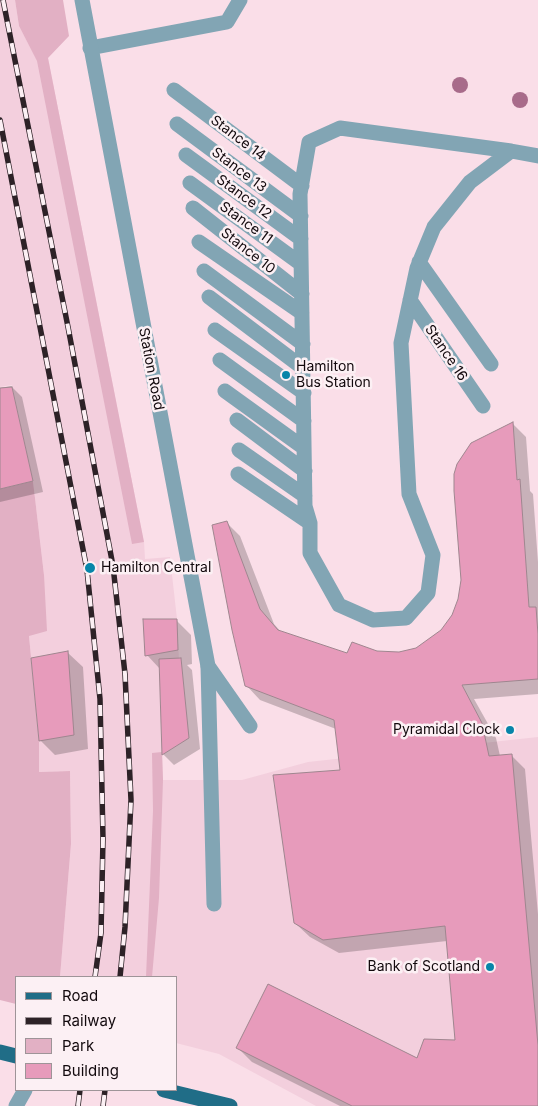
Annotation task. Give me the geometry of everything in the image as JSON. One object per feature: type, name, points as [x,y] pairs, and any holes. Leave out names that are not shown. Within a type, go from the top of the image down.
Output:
[{"type":"main road","points":[[0,1052],[15,1056]]},
{"type":"main road","points":[[168,1091],[230,1106]]},
{"type":"street","name":"Station Road","points":[[82,0],[208,666],[250,726]]},
{"type":"street","points":[[90,48],[227,22],[240,0]]},
{"type":"street","name":"Stance 14","points":[[174,90],[302,186]]},
{"type":"street","name":"Stance 13","points":[[177,124],[301,216]]},
{"type":"street","points":[[511,151],[470,182],[434,227],[416,268],[401,343],[408,494],[433,555],[428,593],[406,618],[373,620],[338,605],[310,554],[310,523],[305,506],[300,194],[309,142],[340,128],[511,151],[538,156]]},
{"type":"street","name":"Stance 12","points":[[186,155],[301,239]]},
{"type":"street","name":"Stance 11","points":[[190,183],[301,264]]},
{"type":"street","name":"Stance 10","points":[[193,208],[302,294]]},
{"type":"street","points":[[199,242],[302,313]]},
{"type":"street","points":[[419,262],[491,364]]},
{"type":"street","points":[[204,272],[303,344]]},
{"type":"street","points":[[209,297],[303,368]]},
{"type":"street","name":"Stance 16","points":[[410,300],[483,406]]},
{"type":"street","points":[[215,330],[304,394]]},
{"type":"street","points":[[220,360],[304,421]]},
{"type":"street","points":[[225,391],[304,448]]},
{"type":"street","points":[[237,420],[305,471]]},
{"type":"street","points":[[239,450],[305,496]]},
{"type":"street","points":[[238,474],[310,523]]},
{"type":"street","points":[[208,666],[214,904]]},
{"type":"street","points":[[16,1106],[24,1091]]},
{"type":"shaded area","points":[[0,0],[15,0],[19,26],[37,60],[48,58],[144,542],[145,559],[170,557],[177,619],[179,659],[159,662],[163,780],[242,780],[308,762],[538,737],[538,1106],[316,1106],[219,1054],[178,1044],[178,976],[60,976],[71,844],[70,771],[39,772],[39,741],[29,636],[44,575],[33,481],[12,385],[0,387]]},
{"type":"green space","points":[[15,0],[63,0],[69,36],[48,58],[144,542],[132,544],[37,61],[19,26]]},
{"type":"green space","points":[[33,481],[44,575],[47,631],[29,636],[39,741],[39,772],[70,771],[71,844],[60,976],[15,976],[15,1004],[0,1000],[0,489]]},
{"type":"green space","points":[[162,752],[163,780],[159,898],[152,976],[146,976],[153,811],[152,753]]},
{"type":"building","points":[[12,387],[33,481],[0,489],[0,388]]},
{"type":"building","points":[[513,422],[517,480],[520,479],[529,607],[536,607],[538,679],[462,685],[482,723],[489,756],[512,754],[538,1045],[538,1106],[352,1106],[236,1048],[268,984],[417,1058],[424,1039],[455,1040],[445,926],[323,940],[294,923],[273,775],[340,770],[334,720],[245,686],[212,525],[227,521],[260,609],[278,630],[347,653],[352,642],[377,651],[399,652],[416,648],[441,630],[452,615],[458,599],[461,580],[454,491],[454,474],[457,464],[471,443]]},
{"type":"building","points":[[143,619],[177,619],[178,650],[145,656]]},
{"type":"building","points":[[68,651],[74,735],[39,741],[31,658]]},
{"type":"building","points":[[181,658],[189,738],[162,755],[159,659]]},
{"type":"railway","points":[[3,0],[113,566],[125,674],[131,800],[125,927],[120,976]]},
{"type":"railway","points":[[0,120],[87,570],[100,699],[103,839],[101,933],[95,976]]},
{"type":"railway","points":[[78,1106],[80,1091]]},
{"type":"railway","points":[[103,1106],[105,1091]]},
{"type":"place","name":"Hamilton Bus Station","points":[[286,375]]},
{"type":"place","name":"Hamilton Central","points":[[90,568]]},
{"type":"place","name":"Pyramidal Clock","points":[[510,730]]},
{"type":"place","name":"Bank of Scotland","points":[[490,967]]}]
